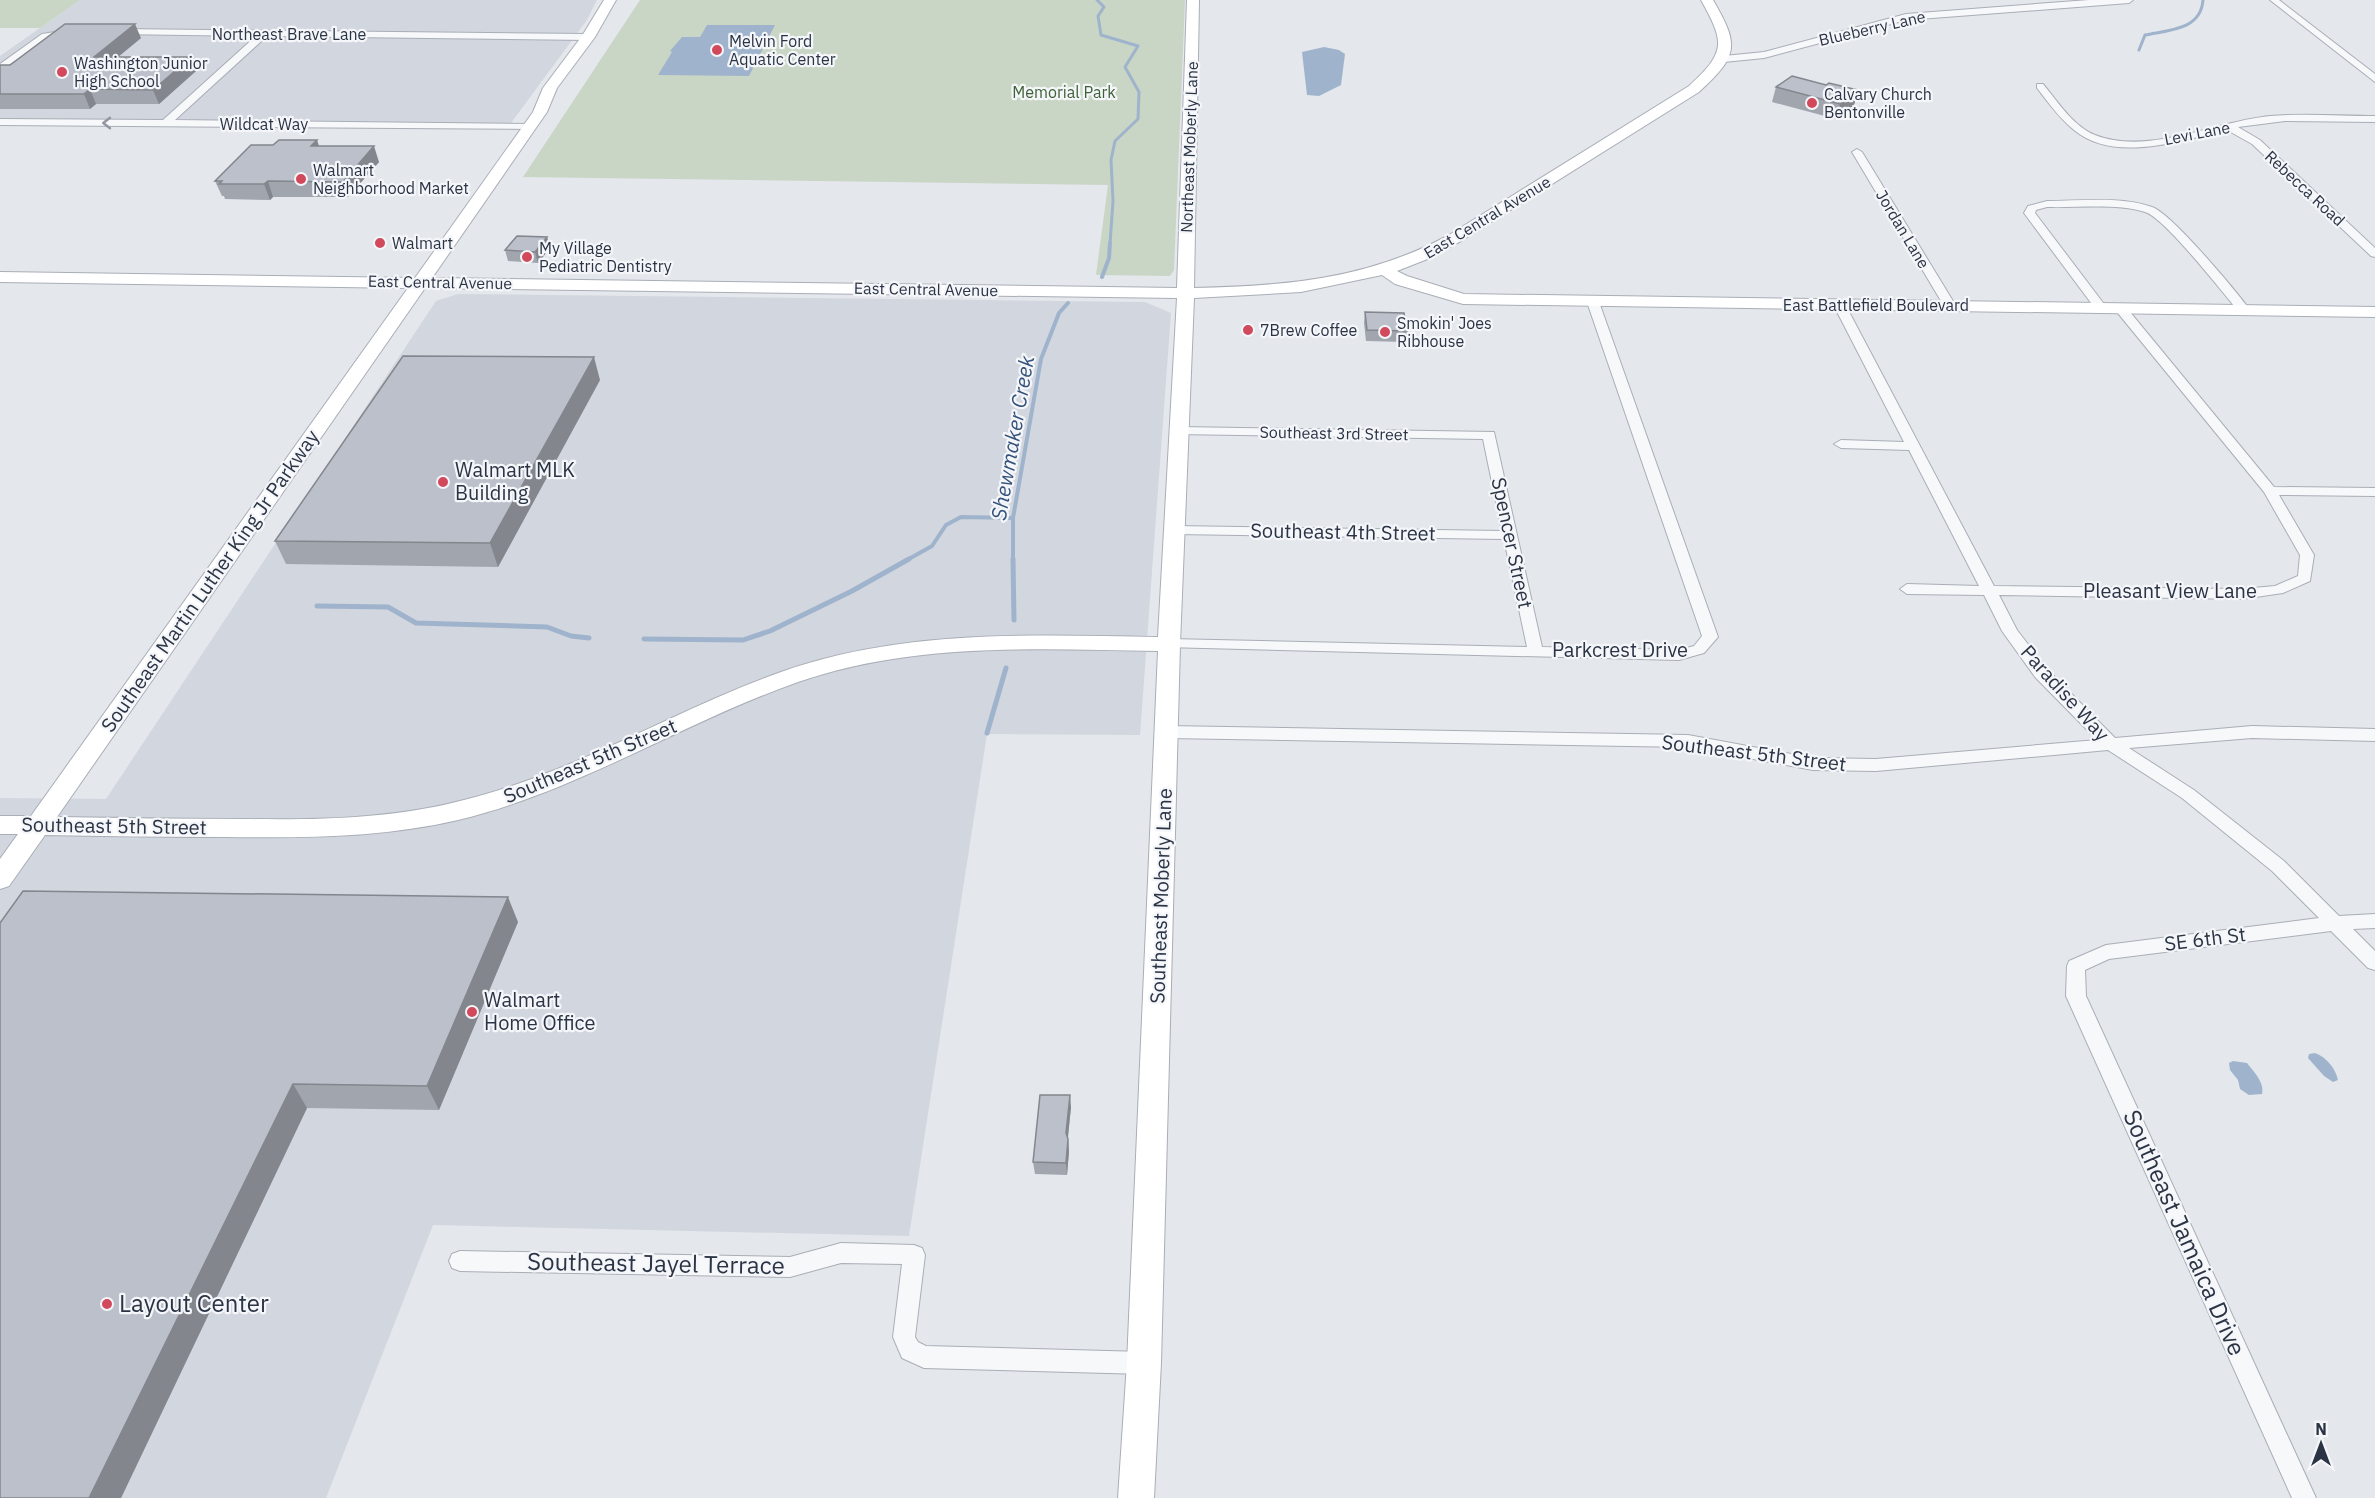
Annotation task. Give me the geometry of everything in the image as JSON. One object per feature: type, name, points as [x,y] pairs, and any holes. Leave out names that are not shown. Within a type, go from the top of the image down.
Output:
[{"type":"street","name":"Southeast Martin Luther King Jr Parkway","points":[[0,879],[418,282],[540,112],[550,88],[588,37],[610,0]]},
{"type":"street","name":"Northeast Moberly Lane","points":[[1185,293],[1193,0]]},
{"type":"street","points":[[1707,0],[1723,28],[1726,47],[1724,59]]},
{"type":"street","points":[[1950,0],[1965,11]]},
{"type":"street","name":"Blueberry Lane","points":[[1724,59],[1764,55],[1906,17],[2129,0]]},
{"type":"street","points":[[2274,0],[2375,79]]},
{"type":"street","points":[[0,68],[45,36],[80,32]]},
{"type":"street","name":"Northeast Brave Lane","points":[[113,32],[588,37]]},
{"type":"street","points":[[166,123],[264,34]]},
{"type":"street","name":"East Central Avenue","points":[[0,277],[1185,293],[1285,289],[1330,282],[1415,259],[1455,238],[1666,108],[1717,70],[1724,59]]},
{"type":"street","name":"Levi Lane","points":[[2040,86],[2080,132],[2100,141],[2146,143],[2254,121],[2375,119]]},
{"type":"street","name":"Wildcat Way","points":[[0,122],[529,126]]},
{"type":"street","name":"Rebecca Road","points":[[2230,127],[2256,142],[2375,254]]},
{"type":"street","name":"Jordan Lane","points":[[1857,152],[1950,306]]},
{"type":"street","points":[[2100,308],[2029,213],[2032,208],[2047,204],[2129,205],[2151,210],[2170,225],[2244,310]]},
{"type":"street","points":[[1415,259],[1419,276],[1430,291]]},
{"type":"street","name":"East Battlefield Boulevard","points":[[1383,269],[1401,280],[1430,291],[1463,299],[2375,312]]},
{"type":"street","name":"Southeast Moberly Lane","points":[[1136,1498],[1144,1363],[1169,644],[1185,293]]},
{"type":"street","name":"Parkcrest Drive","points":[[1169,644],[1679,654],[1699,650],[1710,637],[1593,302]]},
{"type":"street","name":"Paradise Way","points":[[1840,306],[2010,632],[2041,673],[2113,746],[2195,799],[2278,866],[2375,963]]},
{"type":"street","name":"Pleasant View Lane","points":[[1988,590],[2242,594],[2278,590],[2305,578],[2307,555],[2270,491],[2121,309]]},
{"type":"street","name":"Southeast 3rd Street","points":[[1180,431],[1489,435]]},
{"type":"street","name":"Spencer Street","points":[[1489,435],[1535,650]]},
{"type":"street","points":[[1841,444],[1915,446]]},
{"type":"street","points":[[2270,491],[2375,492]]},
{"type":"street","name":"Southeast 4th Street","points":[[1174,530],[1511,535]]},
{"type":"street","points":[[1907,589],[1988,590]]},
{"type":"street","name":"Southeast 5th Street","points":[[0,825],[291,829],[341,828],[420,818],[495,801],[536,787],[743,694],[837,663],[946,644],[1169,644]]},
{"type":"street","name":"Southeast 5th Street","points":[[1167,732],[1688,741],[1813,764],[1876,765],[2252,732],[2375,735]]},
{"type":"street","name":"SE 6th St","points":[[2076,966],[2106,952],[2336,923],[2375,921]]},
{"type":"street","name":"Southeast Jamaica Drive","points":[[2076,966],[2076,996],[2304,1498]]},
{"type":"street","name":"Southeast Jayel Terrace","points":[[460,1261],[790,1267],[841,1253],[914,1255],[904,1337],[910,1350],[924,1357],[1144,1363]]},
{"type":"shaded area","points":[[80,0],[597,0],[587,20],[511,123],[0,121],[0,56]]},
{"type":"shaded area","name":"Walmart Home Office","points":[[458,294],[1145,302],[1171,313],[1140,735],[987,734],[909,1236],[433,1225],[326,1498],[0,1498],[0,798],[106,799],[436,301]]},
{"type":"green space","points":[[0,0],[80,0],[40,28],[0,28]]},
{"type":"green space","name":"Memorial Park","points":[[640,0],[1185,0],[1174,270],[1170,276],[1096,275],[1108,185],[523,177]]},
{"type":"water","name":"Melvin Ford Aquatic Center","points":[[707,25],[775,25],[749,76],[658,75],[672,52],[670,51],[682,37],[700,37]]},
{"type":"water","points":[[1324,47],[1339,50],[1345,54],[1341,85],[1319,96],[1307,95],[1302,52]]},
{"type":"water","points":[[2315,1053],[2330,1064],[2338,1080],[2333,1082],[2324,1076],[2308,1058],[2309,1054]]},
{"type":"water","points":[[2233,1061],[2247,1063],[2260,1082],[2262,1094],[2249,1095],[2240,1089],[2238,1080],[2230,1070],[2229,1063]]},
{"type":"building","name":"Washington Junior High School","points":[[65,24],[135,24],[94,57],[191,57],[153,90],[90,89],[84,94],[0,94],[0,65],[10,65]]},
{"type":"building","points":[[1792,76],[1858,90],[1840,104],[1776,87]]},
{"type":"building","points":[[279,140],[317,140],[311,146],[374,146],[343,182],[268,181],[264,184],[219,184],[222,181],[215,181],[251,145],[273,145]]},
{"type":"building","points":[[517,236],[547,237],[535,252],[505,250]]},
{"type":"building","points":[[1365,312],[1404,313],[1407,331],[1367,330]]},
{"type":"building","name":"Walmart MLK Building","points":[[403,356],[594,357],[490,543],[275,541]]},
{"type":"building","name":"Layout Center","points":[[23,891],[508,897],[427,1086],[293,1084],[89,1498],[0,1498],[0,923]]},
{"type":"building","points":[[1040,1095],[1070,1095],[1066,1163],[1033,1162]]},
{"type":"waterway","name":"Shewmaker Creek","points":[[1097,0],[1104,7],[1098,16],[1101,35],[1138,46],[1125,67],[1139,92],[1138,119],[1115,141],[1111,160],[1113,201],[1110,244]]},
{"type":"waterway","points":[[2139,50],[2145,35],[2173,30],[2190,23],[2201,10],[2203,0]]},
{"type":"waterway","name":"Shewmaker Creek","points":[[1102,277],[1109,258],[1110,243]]},
{"type":"waterway","name":"Shewmaker Creek","points":[[1013,518],[1041,359],[1059,313],[1068,303]]},
{"type":"waterway","points":[[907,560],[932,546],[946,525],[961,517],[1013,518]]},
{"type":"waterway","name":"Shewmaker Creek","points":[[1013,518],[1013,559]]},
{"type":"waterway","points":[[644,639],[743,640],[770,631],[852,591],[909,559]]},
{"type":"waterway","name":"Shewmaker Creek","points":[[1013,559],[1014,620]]},
{"type":"waterway","points":[[317,606],[388,607],[416,623],[547,627],[571,636],[589,638]]},
{"type":"waterway","name":"Shewmaker Creek","points":[[987,733],[1006,668]]},
{"type":"place","name":"Melvin Ford Aquatic Center","points":[[717,50]]},
{"type":"place","name":"Washington Junior High School","points":[[62,72]]},
{"type":"place","name":"Calvary Church Bentonville","points":[[1812,103]]},
{"type":"place","name":"Walmart Neighborhood Market","points":[[301,179]]},
{"type":"place","name":"Walmart","points":[[380,243]]},
{"type":"place","name":"My Village Pediatric Dentistry","points":[[527,257]]},
{"type":"place","name":"7Brew Coffee","points":[[1248,330]]},
{"type":"place","name":"Smokin' Joes Ribhouse","points":[[1385,332]]},
{"type":"place","name":"Walmart MLK Building","points":[[443,482]]},
{"type":"place","name":"Walmart Home Office","points":[[472,1012]]},
{"type":"place","name":"Layout Center","points":[[107,1304]]}]
